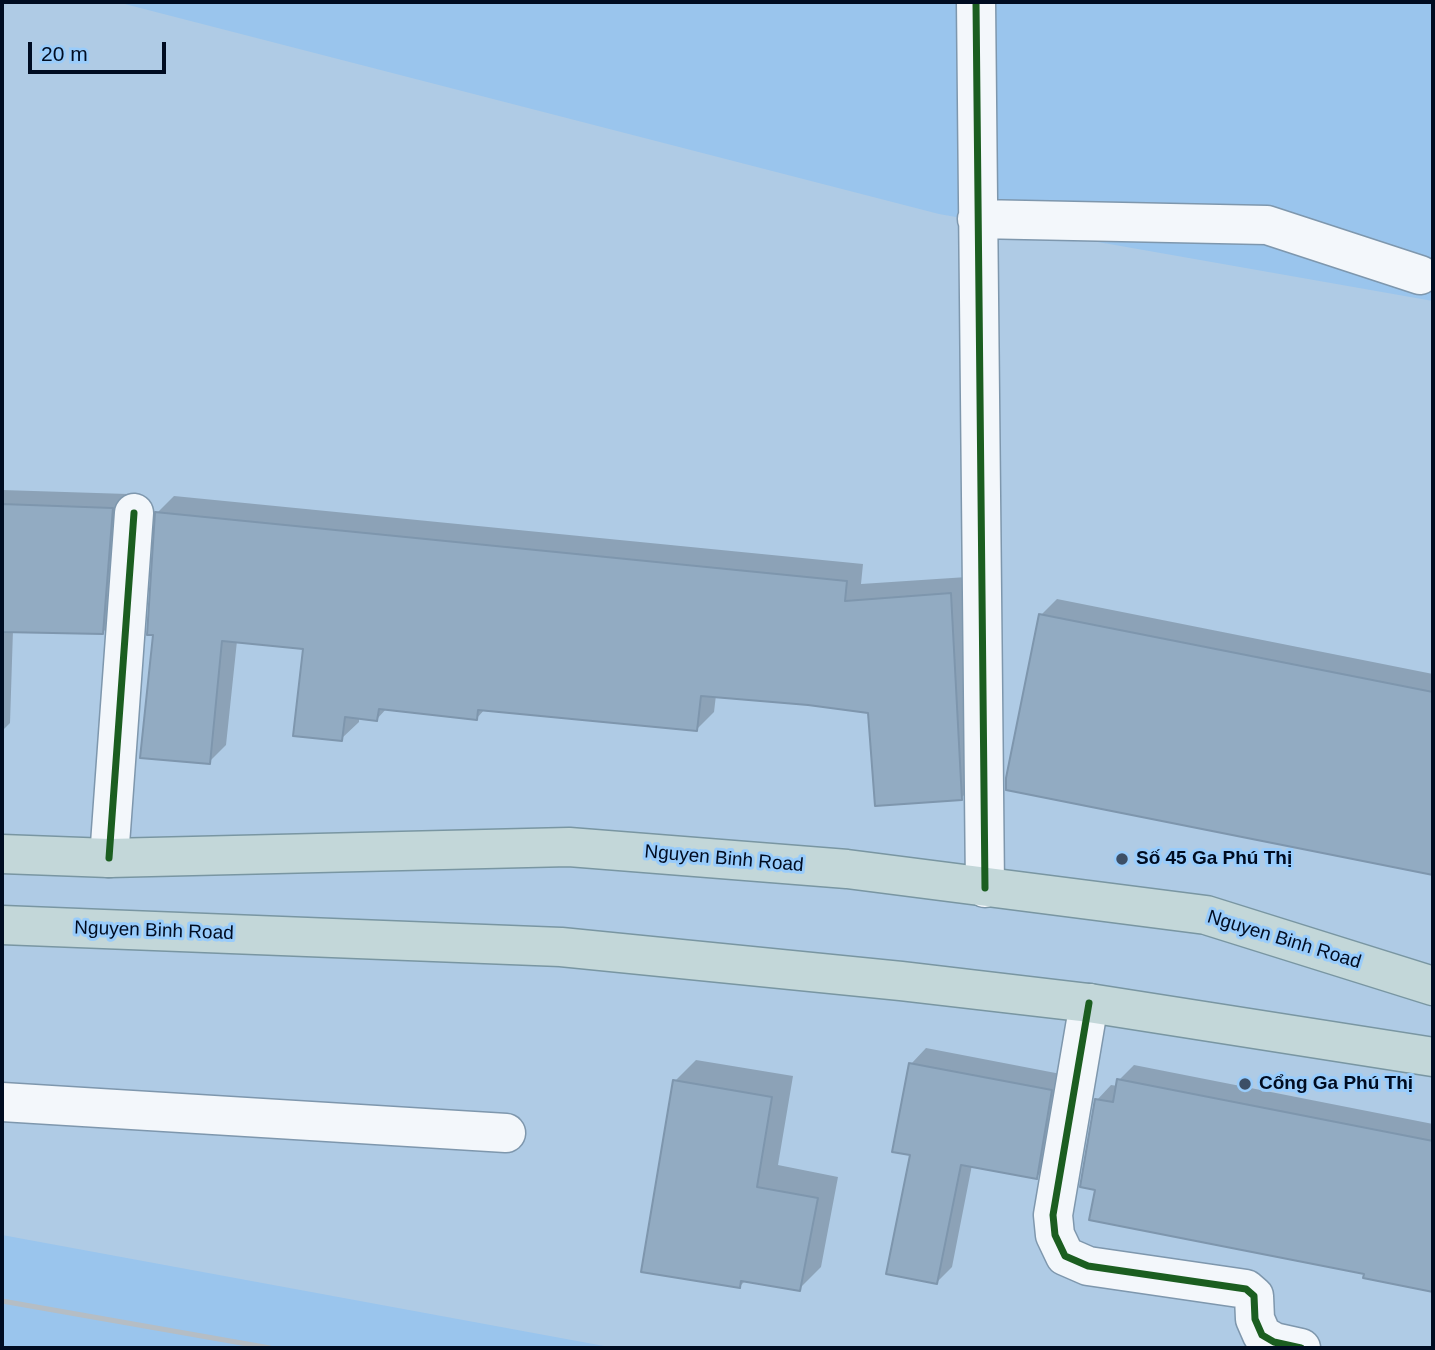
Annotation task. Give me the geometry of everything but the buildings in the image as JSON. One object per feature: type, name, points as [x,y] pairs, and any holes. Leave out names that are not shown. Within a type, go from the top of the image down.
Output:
[{"type":"highway","name":"Nguyen Binh Road","points":[[2,854],[109,858],[569,847],[848,869],[1206,915],[1433,986]]},
{"type":"highway","name":"Nguyen Binh Road","points":[[2,925],[561,947],[1089,1003],[1433,1057]]},
{"type":"street","points":[[976,2],[985,888]]},
{"type":"street","points":[[977,219],[1267,225],[1420,275]]},
{"type":"street","points":[[109,858],[134,513]]},
{"type":"street","points":[[1089,1003],[1053,1215],[1055,1234],[1065,1256],[1088,1266],[1246,1289],[1254,1296],[1255,1319],[1262,1335],[1274,1342],[1301,1348]]},
{"type":"street","points":[[2,1102],[506,1133]]},
{"type":"shaded area","points":[[117,2],[1433,2],[1433,301],[939,214]]},
{"type":"shaded area","points":[[2,1235],[615,1348],[2,1348]]},
{"type":"railway","points":[[2,1301],[270,1348]]},
{"type":"cycle path","points":[[976,2],[985,888]]},
{"type":"cycle path","points":[[109,858],[134,513]]},
{"type":"cycle path","points":[[1089,1003],[1053,1215],[1055,1235],[1065,1256],[1088,1266],[1246,1289],[1254,1296],[1255,1319],[1262,1335],[1274,1342],[1301,1348]]},
{"type":"place","name":"Số 45 Ga Phú Thị","points":[[1122,859]]},
{"type":"place","name":"Cổng Ga Phú Thị","points":[[1245,1084]]}]
